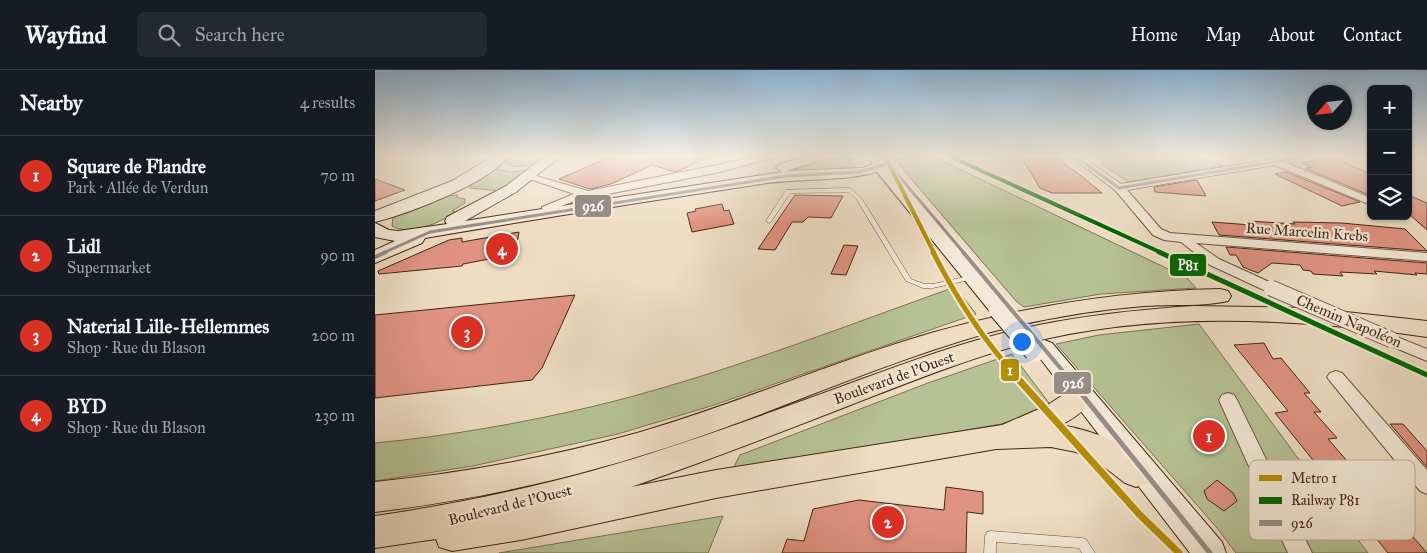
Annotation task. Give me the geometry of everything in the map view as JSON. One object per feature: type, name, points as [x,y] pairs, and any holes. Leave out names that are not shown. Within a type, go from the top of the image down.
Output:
[{"type":"main road","points":[[375,217],[432,196],[468,179]]},
{"type":"main road","points":[[375,256],[430,232],[500,196],[505,179]]},
{"type":"main road","points":[[705,188],[745,179]]},
{"type":"main road","points":[[394,210],[375,226],[382,234],[395,236],[430,232],[581,200],[705,188],[768,179]]},
{"type":"main road","points":[[850,179],[872,182],[905,199]]},
{"type":"main road","points":[[894,179],[905,199],[1005,308],[1210,553]]},
{"type":"main road","points":[[901,179],[940,224],[978,277]]},
{"type":"main road","points":[[432,196],[472,189],[500,196],[506,203],[515,207],[546,209],[581,200]]},
{"type":"main road","points":[[430,232],[473,207],[481,198],[477,194],[469,192],[432,196]]},
{"type":"main road","name":"Boulevard de l'Ouest","points":[[375,497],[495,480],[637,445],[931,342],[1010,320],[1057,310],[1139,299],[1245,296],[1345,303],[1427,314]]},
{"type":"main road","name":"Boulevard de l'Ouest","points":[[375,532],[490,512],[609,480],[737,436],[962,353],[998,342],[1063,327],[1132,317],[1239,312],[1320,316],[1427,329]]},
{"type":"main road","points":[[996,437],[1037,423],[1067,407],[1075,392]]},
{"type":"main road","points":[[1075,392],[1136,473],[1202,553]]},
{"type":"main road","points":[[375,543],[434,538],[521,524],[716,484],[996,437],[1045,435],[1083,441],[1110,454],[1136,473]]},
{"type":"street","points":[[539,179],[581,200],[607,191],[673,179]]},
{"type":"street","name":"Rue Marcelin Krebs","points":[[1106,179],[1119,188],[1157,232],[1168,237],[1427,257]]},
{"type":"street","points":[[1119,188],[1176,179]]},
{"type":"street","points":[[1316,179],[1367,200]]},
{"type":"street","name":"Chemin Napoléon","points":[[1185,239],[1211,260],[1427,355]]},
{"type":"street","points":[[1336,377],[1406,460]]},
{"type":"street","points":[[1228,400],[1256,460]]},
{"type":"street","points":[[1415,471],[1427,485]]},
{"type":"street","points":[[1294,540],[1300,553]]},
{"type":"lane","points":[[769,221],[788,191],[850,190],[859,199],[908,280],[915,284],[933,286],[978,277]]},
{"type":"lane","points":[[990,553],[991,536],[1081,542],[1089,553]]},
{"type":"green space","points":[[477,179],[516,179],[500,191],[470,188],[469,184]]},
{"type":"green space","points":[[911,179],[979,179],[1187,278],[1196,288],[1101,294],[1024,307],[1016,301]]},
{"type":"green space","points":[[1123,179],[1149,179],[1128,182]]},
{"type":"green space","points":[[458,195],[456,197],[465,199],[465,203],[452,211],[456,212],[442,220],[425,227],[408,230],[392,226],[393,217],[415,205]]},
{"type":"green space","points":[[955,287],[976,314],[711,406],[618,434],[473,466],[375,481],[375,443],[458,433],[541,418],[641,394],[777,351]]},
{"type":"green space","points":[[1199,324],[1299,460],[1249,460],[1249,540],[1358,540],[1368,553],[1236,553],[1217,528],[1056,344],[1099,335]]},
{"type":"green space","points":[[1012,354],[1052,407],[1001,424],[732,471],[740,455],[928,383]]},
{"type":"green space","points":[[723,516],[708,553],[499,553]]},
{"type":"building","points":[[375,179],[405,190],[375,201]]},
{"type":"building","points":[[559,179],[623,179],[611,184],[590,189]]},
{"type":"building","points":[[1034,179],[1084,179],[1102,193],[1052,193],[1040,188]]},
{"type":"building","points":[[1285,179],[1302,179],[1360,202],[1342,206]]},
{"type":"building","points":[[1330,179],[1367,179],[1367,194]]},
{"type":"building","points":[[1197,180],[1206,196],[1155,192],[1154,187]]},
{"type":"building","points":[[795,195],[843,196],[831,218],[808,217],[803,222],[792,222],[775,250],[758,249]]},
{"type":"building","points":[[1412,197],[1427,203],[1427,230],[1412,217]]},
{"type":"building","points":[[722,204],[724,211],[729,210],[734,224],[692,232],[687,213],[696,211],[695,209]]},
{"type":"building","points":[[1249,221],[1295,224],[1293,222],[1342,223],[1405,229],[1427,251],[1219,235],[1212,222],[1251,225]]},
{"type":"building","points":[[519,232],[515,254],[463,264],[462,266],[379,274],[378,271],[449,240],[462,238],[462,242]]},
{"type":"building","points":[[844,245],[858,246],[846,275],[831,274]]},
{"type":"building","points":[[1226,247],[1427,263],[1427,274],[1415,273],[1417,275],[1374,271],[1377,274],[1340,272],[1343,276],[1313,274],[1311,271],[1303,270],[1300,265],[1272,263],[1258,273],[1243,267],[1236,255],[1230,255]]},
{"type":"building","points":[[575,295],[542,368],[532,380],[375,398],[375,315]]},
{"type":"building","points":[[1264,343],[1273,359],[1281,358],[1310,393],[1304,393],[1321,412],[1314,412],[1337,438],[1328,439],[1346,460],[1313,460],[1275,413],[1288,411],[1234,345]]},
{"type":"building","points":[[1390,424],[1403,424],[1427,451],[1427,467]]},
{"type":"building","points":[[1217,480],[1233,493],[1237,501],[1224,511],[1207,499],[1204,491]]},
{"type":"building","points":[[946,487],[983,492],[983,514],[967,512],[966,553],[782,553],[787,539],[804,541],[813,509],[859,500],[944,510]]},
{"type":"building","points":[[1415,539],[1427,553],[1388,553],[1378,540]]},
{"type":"metro line","name":"1","points":[[896,179],[955,296],[993,351],[1139,514],[1179,553]]},
{"type":"rail line","name":"P81","points":[[998,179],[1427,375]]},
{"type":"transit line","name":"926","points":[[375,257],[430,232],[770,179]]},
{"type":"transit line","name":"926","points":[[901,179],[1103,419],[1210,553]]},
{"type":"transit line","name":"926","points":[[1106,179],[1119,188],[1175,179]]},
{"type":"place","name":"BYD","points":[[502,249]]},
{"type":"place","name":"Naterial Lille-Hellemmes","points":[[467,332]]},
{"type":"place","name":"Square de Flandre","points":[[1209,436]]},
{"type":"place","name":"Lidl","points":[[888,522]]}]
